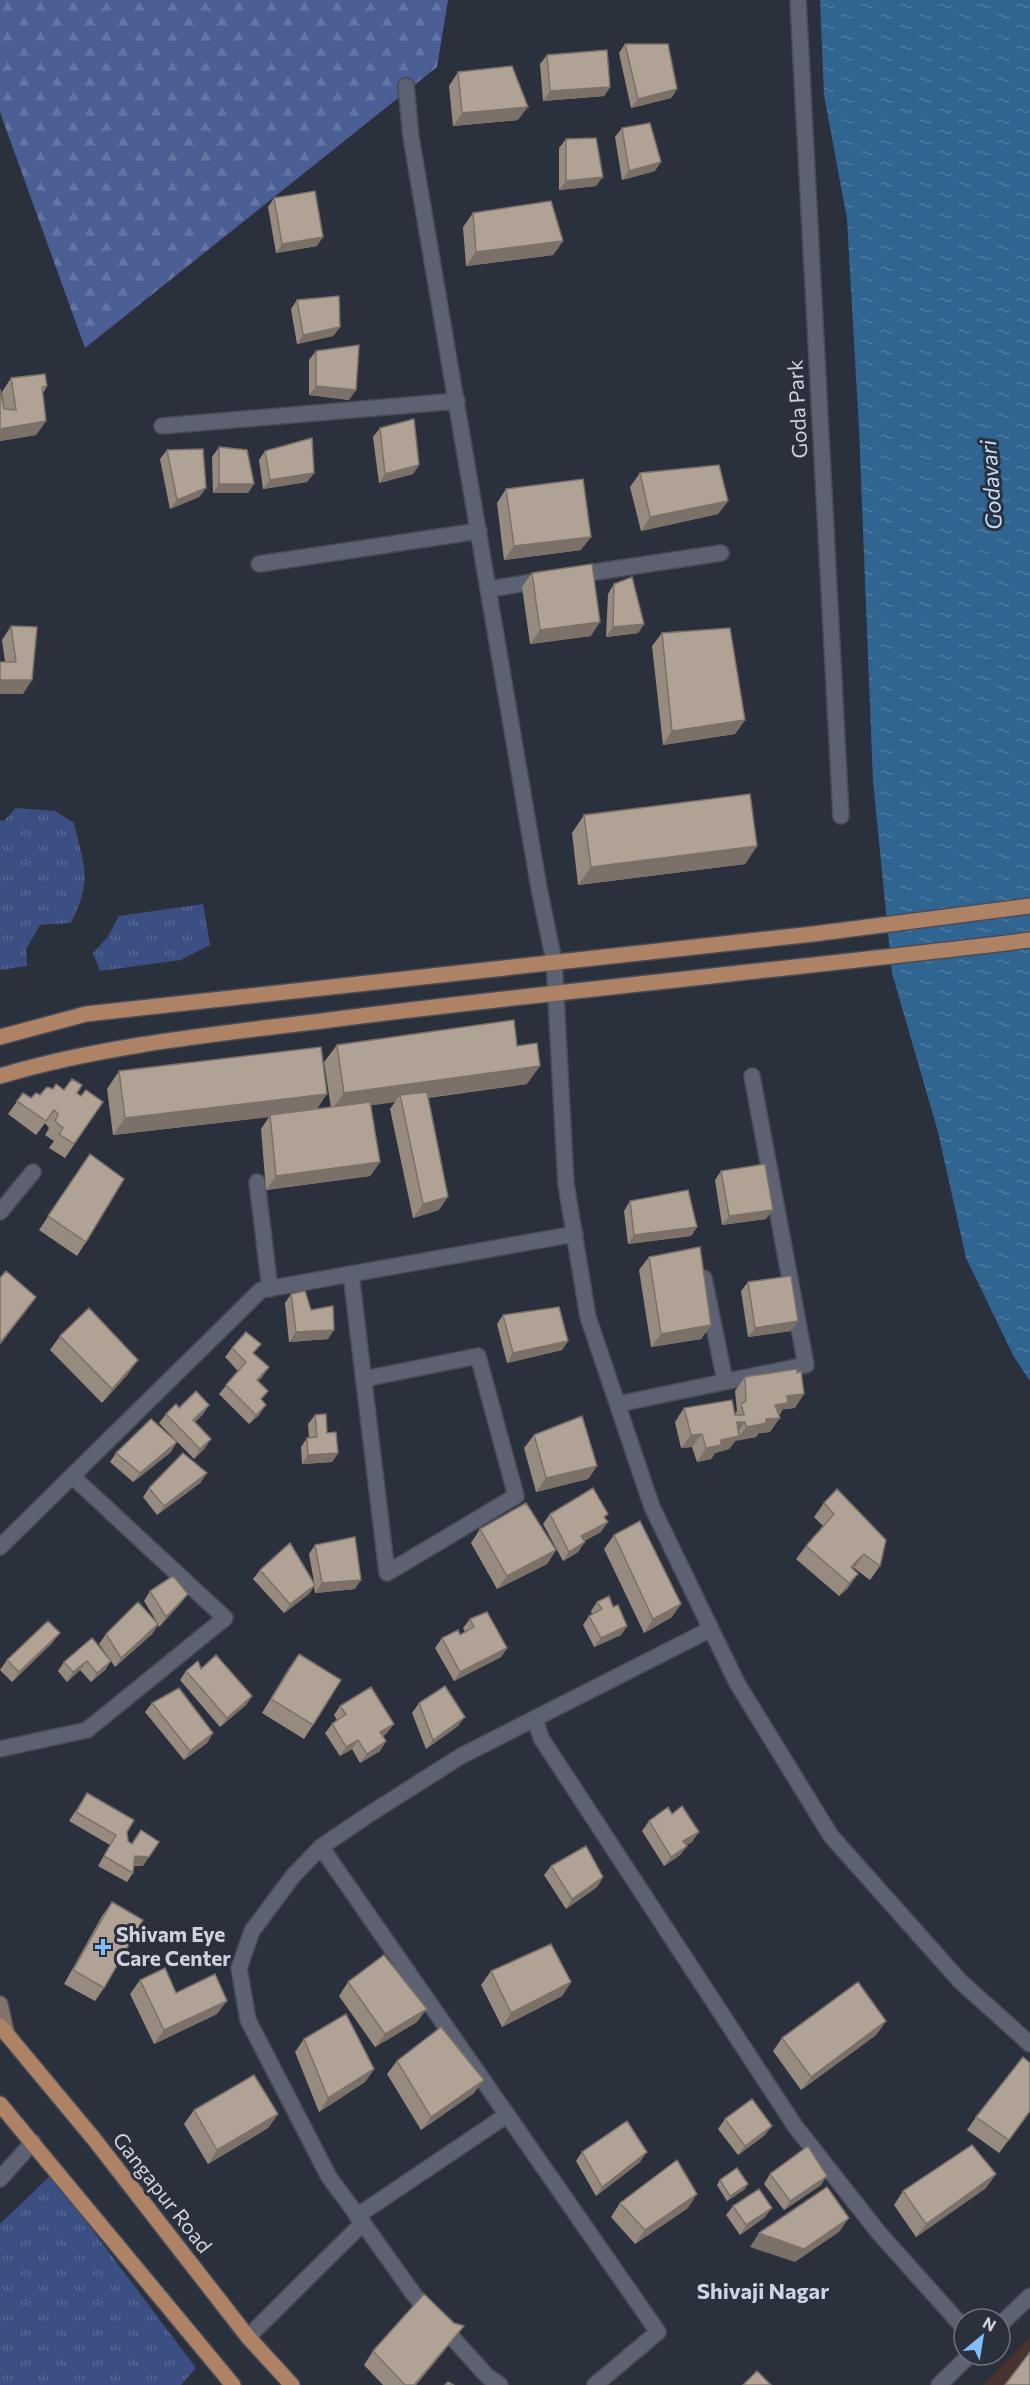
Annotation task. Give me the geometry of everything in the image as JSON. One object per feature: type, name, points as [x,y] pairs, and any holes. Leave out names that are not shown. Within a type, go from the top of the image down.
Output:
[{"type":"main road","points":[[0,1037],[86,1014],[813,934],[1030,906]]},
{"type":"main road","points":[[0,1076],[27,1068],[168,1042],[556,991],[831,964],[1030,940]]},
{"type":"main road","points":[[0,2004],[3,2028]]},
{"type":"main road","name":"Gangapur Road","points":[[3,2028],[94,2139],[248,2337],[292,2385]]},
{"type":"main road","points":[[0,2104],[233,2385]]},
{"type":"street","name":"Goda Park","points":[[798,0],[841,816]]},
{"type":"street","points":[[406,86],[411,137],[458,401],[539,888],[554,961],[566,1184],[588,1317],[652,1507],[737,1683],[831,1836],[960,1981],[1030,2044]]},
{"type":"street","points":[[162,426],[458,401]]},
{"type":"street","points":[[259,564],[479,531]]},
{"type":"street","points":[[489,589],[721,553]]},
{"type":"street","points":[[618,1404],[806,1365],[752,1076]]},
{"type":"street","points":[[0,1212],[33,1172]]},
{"type":"street","points":[[257,1182],[270,1289]]},
{"type":"street","points":[[0,1547],[261,1290],[575,1234]]},
{"type":"street","points":[[351,1274],[387,1573],[516,1496],[478,1356],[364,1379]]},
{"type":"street","points":[[704,1278],[725,1381]]},
{"type":"street","points":[[0,1749],[87,1730],[225,1618],[72,1476]]},
{"type":"street","points":[[500,2385],[487,2376],[415,2296],[328,2177],[248,2020],[239,1968],[252,1931],[293,1876],[321,1847],[461,1756],[711,1629]]},
{"type":"street","points":[[535,1718],[541,1738],[795,2126],[879,2233],[952,2315]]},
{"type":"street","points":[[321,1847],[658,2332],[595,2385]]},
{"type":"street","points":[[248,2337],[360,2219],[507,2115]]},
{"type":"street","points":[[0,2179],[33,2142]]},
{"type":"street","points":[[1012,2313],[1030,2296]]},
{"type":"street","points":[[939,2385],[957,2367]]},
{"type":"shaded area","points":[[1030,2336],[1030,2385],[983,2385],[1000,2367],[1012,2367],[1012,2355]]},
{"type":"green space","points":[[0,0],[448,0],[437,67],[85,348],[0,112]]},
{"type":"green space","points":[[16,808],[55,811],[74,823],[83,863],[84,884],[78,908],[71,923],[40,925],[26,949],[27,966],[0,970],[0,820],[4,821]]},
{"type":"green space","points":[[203,904],[210,945],[181,960],[100,971],[93,953],[107,938],[119,916]]},
{"type":"green space","points":[[51,2175],[196,2368],[181,2385],[0,2385],[0,2224]]},
{"type":"water","name":"Godavari","points":[[820,0],[1030,0],[1030,1381],[1014,1357],[966,1258],[938,1132],[892,973],[873,781],[859,429],[847,219],[824,95]]},
{"type":"building","points":[[625,44],[668,44],[677,89],[638,99]]},
{"type":"building","points":[[607,50],[610,87],[550,91],[547,55]]},
{"type":"building","points":[[512,66],[528,107],[462,113],[458,72]]},
{"type":"building","points":[[650,123],[661,162],[629,171],[622,128]]},
{"type":"building","points":[[596,138],[603,177],[566,181],[566,139]]},
{"type":"building","points":[[315,191],[323,237],[282,244],[274,198]]},
{"type":"building","points":[[551,201],[563,241],[476,252],[473,213]]},
{"type":"building","points":[[339,296],[340,327],[303,335],[297,300]]},
{"type":"building","points":[[359,345],[356,390],[316,386],[316,351]]},
{"type":"building","points":[[45,374],[47,386],[42,387],[46,421],[0,429],[0,389],[4,409],[16,410],[11,378]]},
{"type":"building","points":[[414,419],[419,465],[385,474],[380,428]]},
{"type":"building","points":[[312,438],[314,473],[270,480],[265,451]]},
{"type":"building","points":[[219,447],[247,450],[254,484],[219,484]]},
{"type":"building","points":[[203,449],[206,488],[177,500],[167,450]]},
{"type":"building","points":[[719,465],[728,501],[650,517],[640,473]]},
{"type":"building","points":[[583,479],[591,537],[514,546],[506,489]]},
{"type":"building","points":[[592,564],[600,622],[540,630],[532,573]]},
{"type":"building","points":[[632,577],[644,624],[613,627],[614,584]]},
{"type":"building","points":[[11,626],[37,627],[32,680],[0,680],[0,662],[16,662]]},
{"type":"building","points":[[730,628],[745,720],[672,731],[662,633]]},
{"type":"building","points":[[750,794],[757,846],[591,867],[584,815]]},
{"type":"building","points":[[514,1020],[517,1046],[537,1043],[540,1066],[344,1093],[337,1045]]},
{"type":"building","points":[[321,1047],[327,1094],[125,1118],[119,1071]]},
{"type":"building","points":[[72,1079],[82,1085],[77,1093],[81,1096],[86,1090],[103,1102],[74,1144],[59,1134],[63,1128],[55,1121],[58,1114],[54,1110],[46,1121],[17,1101],[23,1093],[31,1098],[36,1093],[40,1095],[47,1087],[53,1089],[56,1084],[64,1090]]},
{"type":"building","points":[[427,1092],[448,1197],[423,1204],[400,1095]]},
{"type":"building","points":[[370,1102],[380,1162],[276,1176],[270,1115]]},
{"type":"building","points":[[90,1154],[124,1179],[86,1242],[48,1216]]},
{"type":"building","points":[[765,1164],[773,1210],[729,1216],[721,1171]]},
{"type":"building","points":[[688,1190],[697,1227],[634,1235],[630,1201]]},
{"type":"building","points":[[700,1247],[711,1325],[661,1334],[649,1257]]},
{"type":"building","points":[[6,1271],[36,1297],[0,1343],[0,1278]]},
{"type":"building","points":[[791,1276],[798,1321],[755,1328],[748,1282]]},
{"type":"building","points":[[305,1291],[311,1310],[333,1306],[334,1330],[296,1332],[291,1294]]},
{"type":"building","points":[[559,1307],[568,1341],[513,1353],[503,1315]]},
{"type":"building","points":[[89,1308],[138,1360],[112,1389],[60,1336]]},
{"type":"building","points":[[246,1332],[261,1344],[253,1353],[269,1367],[257,1380],[268,1391],[261,1399],[266,1405],[256,1415],[226,1385],[246,1362],[232,1348]]},
{"type":"building","points":[[797,1369],[797,1373],[801,1371],[804,1394],[787,1396],[788,1403],[775,1405],[780,1418],[766,1419],[766,1423],[746,1427],[745,1422],[737,1422],[739,1436],[721,1440],[721,1445],[706,1448],[702,1434],[691,1435],[684,1408],[732,1400],[735,1415],[744,1415],[741,1404],[746,1401],[745,1377]]},
{"type":"building","points":[[196,1391],[209,1405],[193,1420],[211,1439],[200,1449],[166,1414],[176,1404],[179,1408]]},
{"type":"building","points":[[326,1414],[327,1433],[336,1432],[338,1453],[308,1455],[307,1438],[317,1437],[315,1415]]},
{"type":"building","points":[[582,1416],[597,1466],[546,1478],[534,1435]]},
{"type":"building","points":[[151,1419],[177,1442],[140,1473],[116,1453]]},
{"type":"building","points":[[183,1453],[207,1473],[164,1506],[149,1488]]},
{"type":"building","points":[[593,1488],[608,1514],[604,1517],[608,1522],[581,1536],[585,1542],[569,1552],[550,1514]]},
{"type":"building","points":[[837,1489],[886,1540],[880,1566],[864,1554],[851,1567],[858,1574],[849,1583],[806,1546],[834,1514],[824,1503]]},
{"type":"building","points":[[526,1503],[556,1550],[507,1576],[480,1529]]},
{"type":"building","points":[[640,1521],[681,1604],[653,1619],[614,1535]]},
{"type":"building","points":[[355,1537],[361,1580],[322,1583],[315,1545]]},
{"type":"building","points":[[290,1543],[315,1585],[290,1604],[260,1570]]},
{"type":"building","points":[[173,1576],[188,1594],[166,1617],[150,1591]]},
{"type":"building","points":[[609,1596],[613,1607],[618,1605],[627,1626],[601,1638],[589,1616],[602,1609],[597,1602]]},
{"type":"building","points":[[138,1602],[158,1624],[121,1658],[106,1634]]},
{"type":"building","points":[[487,1612],[507,1648],[460,1672],[442,1638],[458,1630],[460,1635],[474,1627],[470,1619]]},
{"type":"building","points":[[48,1621],[60,1633],[19,1672],[7,1660]]},
{"type":"building","points":[[92,1638],[111,1661],[97,1673],[87,1661],[73,1672],[64,1662]]},
{"type":"building","points":[[299,1654],[341,1680],[313,1725],[271,1699]]},
{"type":"building","points":[[216,1655],[252,1696],[227,1718],[186,1671],[198,1661],[201,1669]]},
{"type":"building","points":[[445,1686],[465,1717],[433,1740],[419,1703]]},
{"type":"building","points":[[371,1687],[394,1724],[380,1732],[386,1741],[367,1754],[358,1740],[346,1747],[332,1724],[346,1714],[340,1706]]},
{"type":"building","points":[[179,1688],[213,1733],[190,1751],[152,1703]]},
{"type":"building","points":[[87,1793],[134,1820],[127,1832],[128,1841],[132,1844],[141,1830],[159,1842],[149,1857],[135,1856],[133,1873],[104,1856],[116,1835],[76,1812]]},
{"type":"building","points":[[682,1806],[699,1832],[683,1841],[687,1846],[671,1857],[649,1821],[668,1807],[672,1814]]},
{"type":"building","points":[[586,1846],[603,1877],[572,1899],[551,1866]]},
{"type":"building","points":[[112,1902],[143,1920],[104,1988],[73,1970]]},
{"type":"building","points":[[551,1944],[571,1982],[511,2013],[491,1971]]},
{"type":"building","points":[[384,1955],[427,2009],[385,2034],[348,1982]]},
{"type":"building","points":[[165,1968],[176,1993],[215,1974],[227,2001],[164,2030],[140,1980]]},
{"type":"building","points":[[858,1982],[886,2021],[811,2077],[782,2038]]},
{"type":"building","points":[[346,2014],[374,2069],[328,2098],[304,2039]]},
{"type":"building","points":[[441,2027],[484,2080],[431,2117],[397,2061]]},
{"type":"building","points":[[1023,2057],[1030,2063],[1030,2111],[1009,2140],[976,2117]]},
{"type":"building","points":[[254,2075],[278,2114],[217,2150],[194,2110]]},
{"type":"building","points":[[752,2099],[772,2126],[745,2146],[725,2119]]},
{"type":"building","points":[[627,2121],[647,2152],[602,2187],[582,2152]]},
{"type":"building","points":[[972,2145],[996,2174],[926,2224],[903,2191]]},
{"type":"building","points":[[808,2146],[827,2176],[790,2201],[770,2174]]},
{"type":"building","points":[[677,2160],[697,2194],[645,2230],[620,2203]]},
{"type":"building","points":[[737,2168],[748,2184],[730,2196],[720,2180]]},
{"type":"building","points":[[827,2187],[849,2218],[804,2249],[759,2233]]},
{"type":"building","points":[[759,2189],[772,2208],[746,2225],[733,2206]]},
{"type":"building","points":[[424,2294],[454,2323],[464,2326],[414,2385],[405,2385],[373,2351]]},
{"type":"building","points":[[1030,2352],[1030,2385],[1005,2385]]},
{"type":"building","points":[[757,2371],[771,2385],[743,2385]]},
{"type":"place","name":"Shivam Eye Care Center","points":[[103,1947]]},
{"type":"district","name":"Shivaji Nagar","points":[[763,2291]]}]
